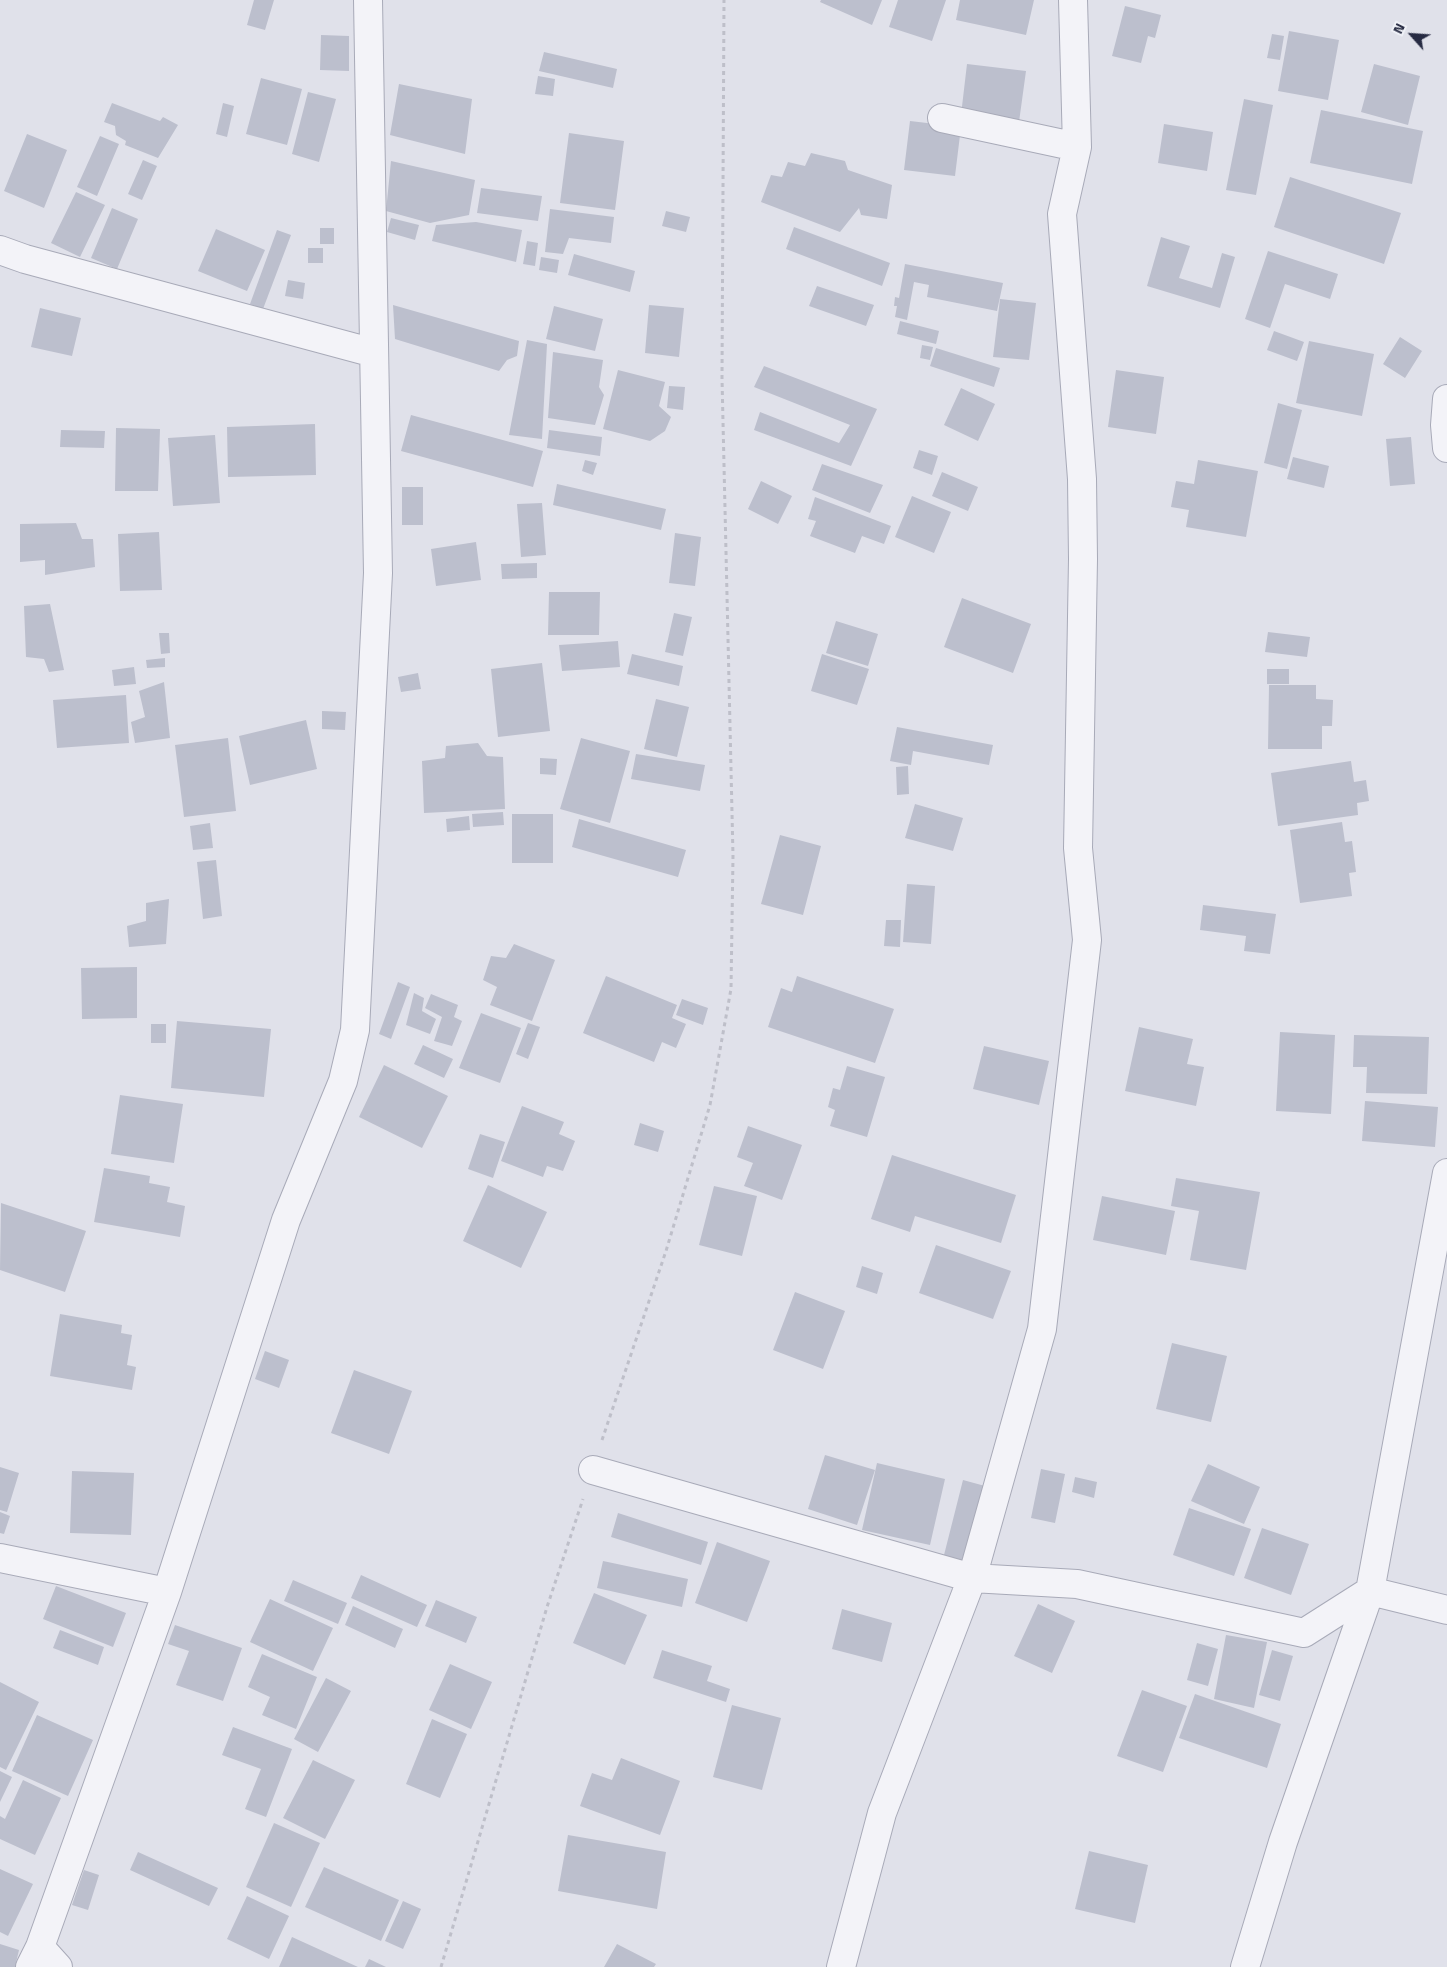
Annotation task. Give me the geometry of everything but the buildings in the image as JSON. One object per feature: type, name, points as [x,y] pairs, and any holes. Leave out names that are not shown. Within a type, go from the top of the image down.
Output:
[{"type":"street","points":[[841,1967],[882,1813],[972,1578],[1042,1329],[1087,940],[1078,848],[1083,559],[1082,478],[1062,214],[1077,147],[1073,0]]},
{"type":"street","points":[[58,1967],[35,1957],[167,1592],[286,1220],[343,1081],[355,1030],[378,573],[374,352],[361,3]]},
{"type":"street","points":[[942,118],[1077,147]]},
{"type":"street","points":[[0,250],[25,259],[374,352]]},
{"type":"street","points":[[1447,399],[1445,425],[1447,448]]},
{"type":"street","points":[[1245,1967],[1283,1842],[1370,1591],[1447,1173]]},
{"type":"street","points":[[593,1470],[972,1578],[1077,1584],[1304,1633],[1370,1591],[1447,1610]]},
{"type":"street","points":[[0,1558],[167,1592]]},
{"type":"path","points":[[441,1967],[546,1607],[666,1251],[710,1105],[731,989],[733,856],[722,378],[724,0]]}]
